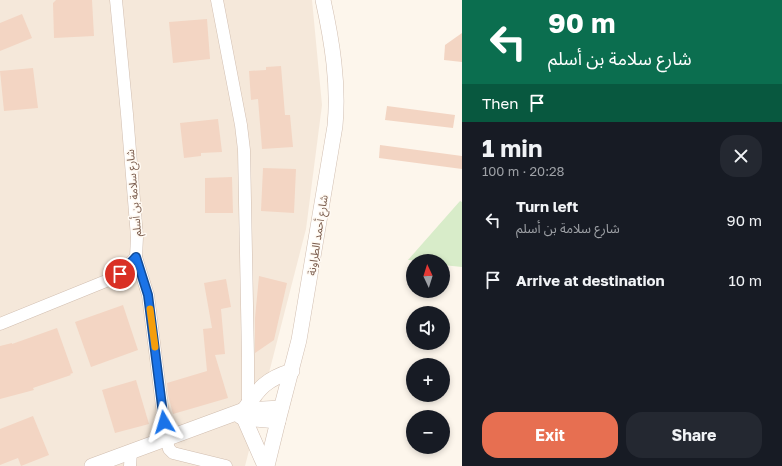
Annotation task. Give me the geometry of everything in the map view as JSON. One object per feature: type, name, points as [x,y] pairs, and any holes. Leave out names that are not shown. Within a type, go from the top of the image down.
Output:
[{"type":"street","name":"شارع سلامة بن أسلم","points":[[116,0],[138,246],[136,257]]},
{"type":"street","points":[[217,0],[241,125],[244,150],[248,357],[243,412],[266,466]]},
{"type":"street","name":"شارع أحمد الطراونة","points":[[266,466],[299,340],[313,263],[337,106],[336,77],[323,0]]},
{"type":"street","points":[[0,324],[111,279],[120,274],[136,257],[148,295],[166,438],[169,449],[171,452],[226,466]]},
{"type":"street","points":[[243,412],[255,394],[270,380],[292,371]]},
{"type":"street","points":[[92,466],[130,459],[166,438],[243,412],[279,414]]},
{"type":"shaded area","points":[[0,0],[312,0],[322,105],[306,229],[245,466],[0,466]]},
{"type":"green space","points":[[460,201],[462,202],[462,267],[450,266],[450,254],[413,254]]},
{"type":"building","points":[[56,0],[92,0],[94,36],[54,38],[53,3]]},
{"type":"building","points":[[22,14],[32,38],[0,51],[0,23]]},
{"type":"building","points":[[207,19],[210,59],[173,63],[169,22]]},
{"type":"building","points":[[462,33],[462,62],[444,60],[445,45]]},
{"type":"building","points":[[281,66],[285,115],[290,115],[293,147],[262,149],[258,99],[251,100],[249,71],[266,70],[266,67]]},
{"type":"building","points":[[33,68],[38,108],[4,111],[0,71]]},
{"type":"building","points":[[387,106],[455,115],[453,128],[385,120]]},
{"type":"building","points":[[218,119],[222,152],[201,153],[201,156],[184,158],[180,123]]},
{"type":"building","points":[[380,145],[462,156],[462,169],[379,158]]},
{"type":"building","points":[[263,168],[296,169],[294,213],[261,211]]},
{"type":"building","points":[[232,177],[233,213],[205,213],[205,178]]},
{"type":"building","points":[[259,276],[287,283],[274,340],[255,353],[255,318]]},
{"type":"building","points":[[226,279],[231,307],[221,309],[225,354],[215,355],[228,398],[173,414],[168,395],[167,383],[207,371],[203,329],[212,328],[204,283]]},
{"type":"building","points":[[123,305],[138,350],[91,367],[75,322]]},
{"type":"building","points":[[57,328],[73,373],[33,388],[34,390],[0,399],[0,346],[12,344]]},
{"type":"building","points":[[136,380],[149,424],[115,433],[102,390]]},
{"type":"building","points":[[33,416],[49,455],[21,466],[18,458],[0,465],[0,429]]},
{"type":"slow traffic","points":[[150,309],[155,347]]},
{"type":"route","points":[[120,274],[136,257],[148,295],[164,422]]}]
